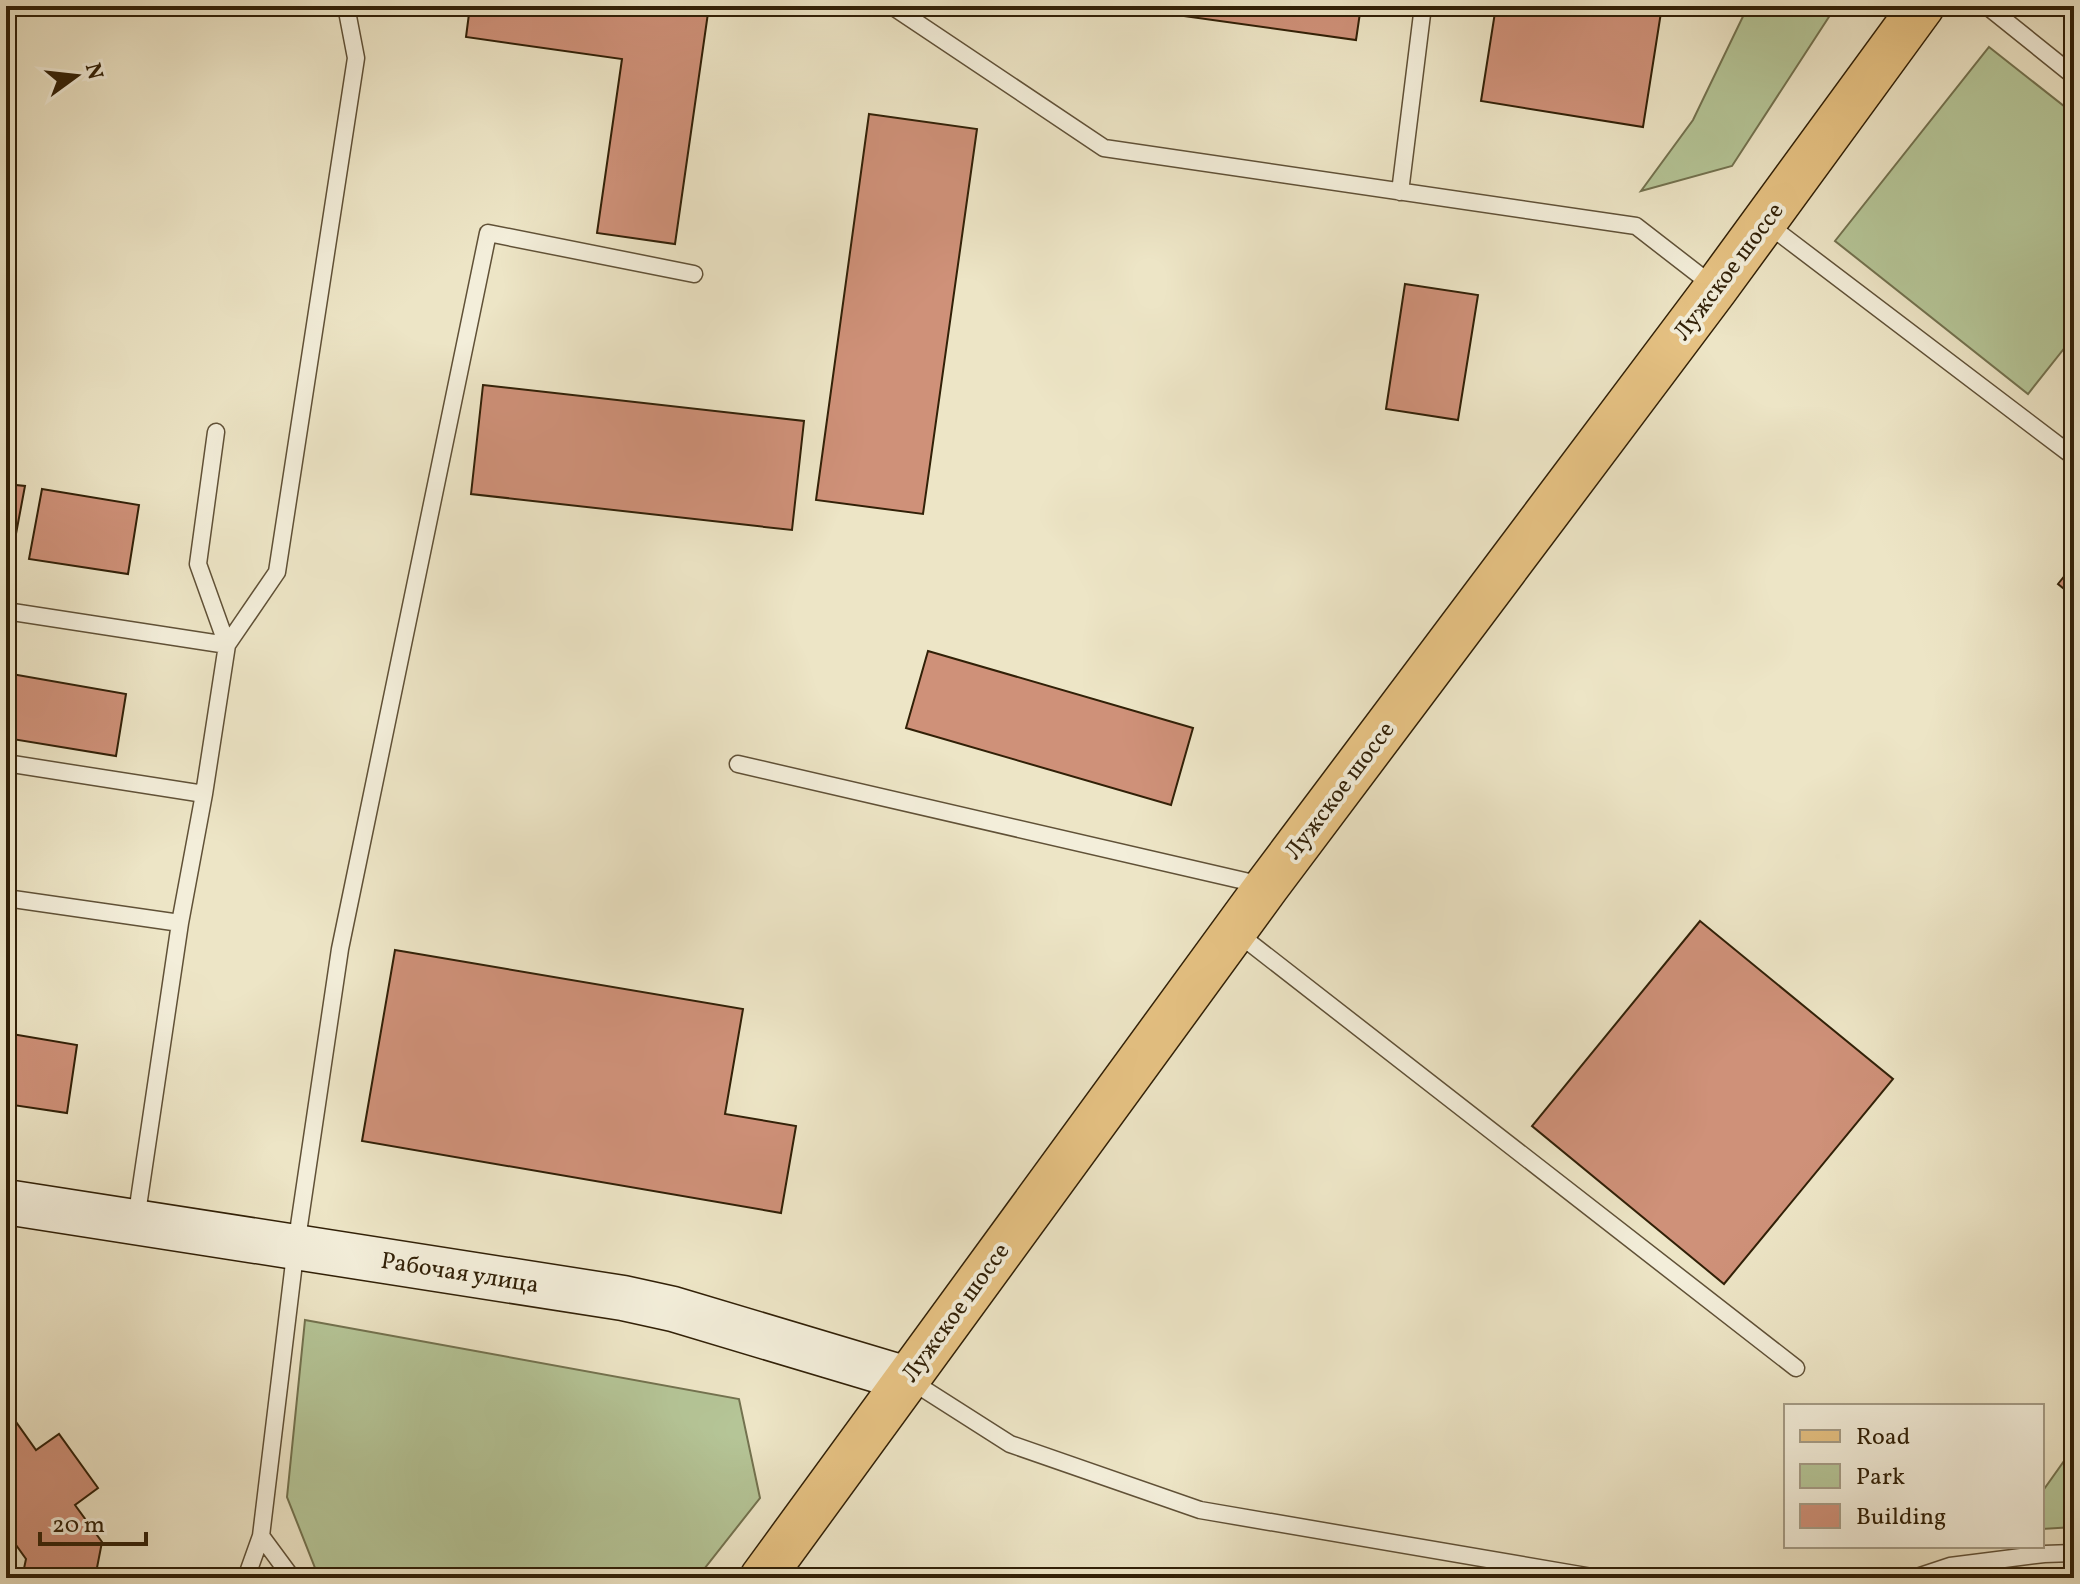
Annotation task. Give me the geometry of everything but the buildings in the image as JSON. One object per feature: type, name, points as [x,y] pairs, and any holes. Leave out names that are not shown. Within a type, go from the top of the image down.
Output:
[{"type":"main road","name":"Лужское шоссе","points":[[762,1578],[1267,886],[1716,288],[1922,6]]},
{"type":"main road","name":"Рабочая улица","points":[[6,1202],[623,1298],[673,1309],[907,1379]]},
{"type":"lane","points":[[135,1222],[180,923],[227,645],[277,572],[356,58],[346,6]]},
{"type":"lane","points":[[892,6],[1104,148],[1636,226],[1716,288]]},
{"type":"lane","points":[[1400,192],[1423,6]]},
{"type":"lane","points":[[1987,6],[2074,76]]},
{"type":"lane","points":[[1765,222],[2074,457]]},
{"type":"lane","points":[[246,1578],[261,1536],[296,1246],[340,949],[488,233],[694,274]]},
{"type":"lane","points":[[216,432],[198,564],[227,645]]},
{"type":"lane","points":[[6,611],[227,645]]},
{"type":"lane","points":[[6,763],[204,794]]},
{"type":"lane","points":[[738,764],[1267,886]]},
{"type":"lane","points":[[6,898],[180,923]]},
{"type":"lane","points":[[1235,931],[1796,1368]]},
{"type":"lane","points":[[907,1379],[1010,1444],[1200,1510],[1593,1577]]},
{"type":"lane","points":[[261,1536],[292,1578]]},
{"type":"lane","points":[[1914,1578],[1950,1566],[2074,1553]]},
{"type":"green space","points":[[1748,6],[1836,6],[1732,166],[1641,191],[1693,120]]},
{"type":"green space","points":[[1989,47],[2074,114],[2074,336],[2028,394],[1835,241]]},
{"type":"green space","points":[[305,1320],[739,1399],[760,1498],[697,1578],[319,1578],[287,1497]]},
{"type":"green space","points":[[2074,1447],[2074,1527],[2044,1529],[2044,1489]]}]
